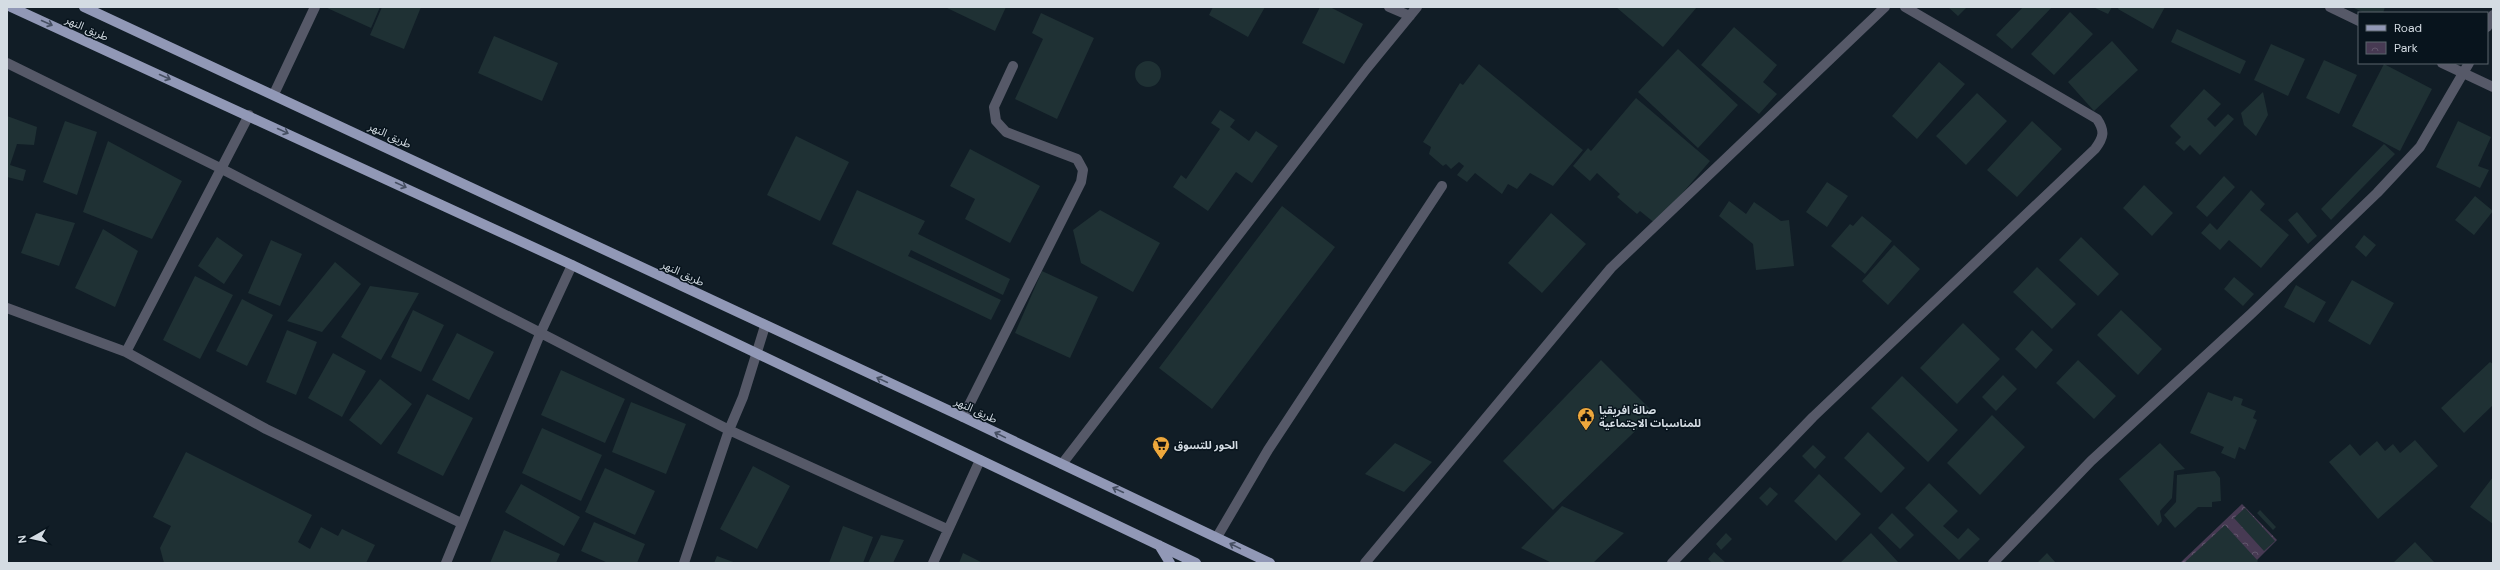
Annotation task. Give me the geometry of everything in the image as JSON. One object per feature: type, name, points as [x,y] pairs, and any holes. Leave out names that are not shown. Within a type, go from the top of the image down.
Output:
[{"type":"main road","name":"طريق النهر","points":[[11,7],[249,115],[572,265],[1196,563]]},
{"type":"main road","name":"طريق النهر","points":[[84,7],[274,94],[765,326],[963,417],[1270,563]]},
{"type":"main road","points":[[1157,544],[1170,563]]},
{"type":"street","points":[[274,94],[315,7]]},
{"type":"street","points":[[1389,7],[1410,16]]},
{"type":"street","points":[[1062,464],[1367,68],[1417,7]]},
{"type":"street","points":[[1365,563],[1611,268],[1885,7]]},
{"type":"street","points":[[1672,563],[1813,417],[2090,154],[2103,138],[2103,128],[2097,119],[1906,7]]},
{"type":"street","points":[[2330,7],[2358,21]]},
{"type":"street","points":[[2488,25],[2493,15]]},
{"type":"street","points":[[7,63],[220,168],[729,430],[947,529]]},
{"type":"street","points":[[2444,64],[2493,87]]},
{"type":"street","points":[[1993,563],[2091,461],[2251,314],[2377,193],[2420,147],[2469,64]]},
{"type":"street","points":[[963,417],[1080,182],[1083,170],[1077,158],[1006,132],[996,121],[994,107],[1013,66]]},
{"type":"street","points":[[126,352],[220,168],[249,115]]},
{"type":"street","points":[[1217,537],[1268,450],[1442,186]]},
{"type":"street","points":[[446,563],[461,523],[540,334],[572,265]]},
{"type":"street","points":[[7,308],[126,352],[266,429],[461,523]]},
{"type":"street","points":[[684,563],[729,430],[757,354],[765,326]]},
{"type":"street","points":[[933,563],[947,529],[980,460]]},
{"type":"green space","points":[[2242,504],[2277,540],[2254,563],[2180,563]]},
{"type":"building","points":[[325,7],[380,7],[371,28]]},
{"type":"building","points":[[382,7],[421,7],[404,49],[370,35]]},
{"type":"building","points":[[945,7],[1006,7],[995,31]]},
{"type":"building","points":[[1213,7],[1265,7],[1248,37],[1209,15]]},
{"type":"building","points":[[1320,7],[1330,7],[1363,24],[1344,64],[1302,43]]},
{"type":"building","points":[[1616,7],[1697,7],[1663,47]]},
{"type":"building","points":[[1948,7],[1967,7],[1958,16]]},
{"type":"building","points":[[2023,7],[2052,7],[2012,49],[1996,35]]},
{"type":"building","points":[[2093,7],[2112,7],[2108,14]]},
{"type":"building","points":[[2119,7],[2165,7],[2153,29],[2118,9]]},
{"type":"building","points":[[2352,7],[2385,7],[2383,12],[2362,12]]},
{"type":"building","points":[[2070,12],[2093,34],[2054,75],[2031,54]]},
{"type":"building","points":[[1041,13],[1094,38],[1057,119],[1015,99],[1043,39],[1032,33]]},
{"type":"building","points":[[1734,27],[1777,65],[1763,82],[1777,94],[1759,114],[1701,65]]},
{"type":"building","points":[[2177,29],[2246,61],[2240,74],[2171,42]]},
{"type":"building","points":[[494,36],[558,63],[542,101],[478,73]]},
{"type":"building","points":[[2112,41],[2138,70],[2094,111],[2068,82]]},
{"type":"building","points":[[2271,44],[2305,59],[2288,96],[2254,80]]},
{"type":"building","points":[[1678,49],[1738,105],[1698,148],[1638,92]]},
{"type":"building","points":[[2324,60],[2357,75],[2339,114],[2306,98]]},
{"type":"building","points":[[1148,61],[1157,65],[1161,74],[1157,83],[1148,87],[1139,83],[1135,74],[1139,65]]},
{"type":"building","points":[[1939,62],[1965,84],[1917,139],[1892,116]]},
{"type":"building","points":[[1479,64],[1583,150],[1553,186],[1530,173],[1517,189],[1508,184],[1502,194],[1475,173],[1467,182],[1457,175],[1464,166],[1459,162],[1451,169],[1446,164],[1443,166],[1429,154],[1431,147],[1423,142],[1460,83],[1463,85]]},
{"type":"building","points":[[2384,64],[2432,89],[2400,151],[2352,126]]},
{"type":"building","points":[[2204,89],[2221,104],[2207,119],[2215,127],[2228,114],[2234,119],[2200,155],[2190,145],[2184,151],[2175,143],[2181,137],[2170,126]]},
{"type":"building","points":[[2263,92],[2268,115],[2256,136],[2244,125],[2241,113]]},
{"type":"building","points":[[1977,93],[2007,121],[1966,165],[1936,136]]},
{"type":"building","points":[[1636,98],[1710,161],[1656,224],[1640,211],[1637,214],[1617,197],[1620,194],[1597,173],[1590,181],[1573,166],[1588,148],[1591,151]]},
{"type":"building","points":[[1220,110],[1235,120],[1230,127],[1249,141],[1256,131],[1278,146],[1252,183],[1236,172],[1208,211],[1173,187],[1181,175],[1186,179],[1220,129],[1211,123]]},
{"type":"building","points":[[7,116],[37,127],[34,145],[17,144],[10,165],[26,170],[23,181],[7,177]]},
{"type":"building","points":[[65,121],[97,132],[77,195],[43,182]]},
{"type":"building","points":[[2032,121],[2062,149],[2017,197],[1987,170]]},
{"type":"building","points":[[2458,121],[2491,137],[2478,166],[2489,170],[2480,188],[2436,167]]},
{"type":"building","points":[[796,136],[849,162],[820,221],[767,195]]},
{"type":"building","points":[[108,141],[182,181],[152,239],[83,212]]},
{"type":"building","points":[[2384,144],[2395,154],[2331,220],[2321,209]]},
{"type":"building","points":[[970,149],[1040,186],[1010,243],[965,219],[975,199],[950,186]]},
{"type":"building","points":[[2224,176],[2235,187],[2207,217],[2196,207]]},
{"type":"building","points":[[1827,182],[1848,196],[1827,227],[1806,212]]},
{"type":"building","points":[[2144,185],[2173,213],[2152,236],[2123,208]]},
{"type":"building","points":[[857,190],[925,221],[918,234],[1010,279],[1003,295],[911,250],[908,256],[1001,300],[991,320],[832,244]]},
{"type":"building","points":[[2251,190],[2265,204],[2260,210],[2289,235],[2261,268],[2229,240],[2220,250],[2201,233],[2210,223],[2217,230]]},
{"type":"building","points":[[2475,196],[2493,211],[2474,235],[2455,220]]},
{"type":"building","points":[[1729,201],[1746,214],[1754,202],[1781,221],[1789,220],[1794,266],[1756,270],[1753,244],[1719,216]]},
{"type":"building","points":[[1282,206],[1335,247],[1212,409],[1159,368]]},
{"type":"building","points":[[1100,210],[1160,243],[1133,292],[1081,263],[1073,230]]},
{"type":"building","points":[[2297,212],[2317,236],[2308,244],[2288,220]]},
{"type":"building","points":[[36,213],[75,223],[59,266],[21,253]]},
{"type":"building","points":[[1551,213],[1586,244],[1542,293],[1508,263]]},
{"type":"building","points":[[1862,216],[1892,241],[1865,274],[1831,246],[1850,224],[1853,226]]},
{"type":"building","points":[[103,229],[138,251],[115,307],[75,288]]},
{"type":"building","points":[[2364,235],[2376,245],[2366,257],[2355,247]]},
{"type":"building","points":[[217,237],[243,255],[224,284],[198,266]]},
{"type":"building","points":[[2081,237],[2119,274],[2098,296],[2059,260]]},
{"type":"building","points":[[271,240],[302,254],[280,306],[248,293]]},
{"type":"building","points":[[1894,245],[1920,269],[1888,305],[1862,281]]},
{"type":"building","points":[[335,262],[361,284],[322,332],[287,321]]},
{"type":"building","points":[[2037,267],[2076,304],[2052,329],[2013,292]]},
{"type":"building","points":[[1042,271],[1098,297],[1070,358],[1015,333]]},
{"type":"building","points":[[195,276],[233,295],[200,359],[163,340]]},
{"type":"building","points":[[2234,277],[2254,294],[2243,306],[2224,289]]},
{"type":"building","points":[[2352,280],[2394,303],[2370,345],[2328,321]]},
{"type":"building","points":[[2296,285],[2326,302],[2314,323],[2284,307]]},
{"type":"building","points":[[370,286],[419,293],[381,360],[341,337]]},
{"type":"building","points":[[242,299],[273,315],[247,366],[216,351]]},
{"type":"building","points":[[413,310],[444,325],[421,372],[391,357]]},
{"type":"building","points":[[2121,310],[2162,349],[2138,375],[2097,335]]},
{"type":"building","points":[[1963,323],[2000,359],[1957,404],[1920,368]]},
{"type":"building","points":[[287,330],[317,342],[296,395],[266,382]]},
{"type":"building","points":[[2032,330],[2053,350],[2036,369],[2015,349]]},
{"type":"building","points":[[457,333],[494,352],[469,400],[432,380]]},
{"type":"building","points":[[333,353],[366,371],[342,417],[308,398]]},
{"type":"building","points":[[1601,360],[1654,413],[1553,510],[1503,461]]},
{"type":"building","points":[[2078,360],[2116,396],[2094,419],[2056,383]]},
{"type":"building","points":[[2490,362],[2493,364],[2493,405],[2464,433],[2441,408]]},
{"type":"building","points":[[561,370],[625,399],[605,443],[541,415]]},
{"type":"building","points":[[2003,375],[2017,389],[1996,411],[1982,397]]},
{"type":"building","points":[[1902,376],[1958,430],[1928,462],[1871,408]]},
{"type":"building","points":[[380,379],[412,404],[381,445],[349,420]]},
{"type":"building","points":[[2208,392],[2232,401],[2234,396],[2243,399],[2241,405],[2256,411],[2253,418],[2257,420],[2245,450],[2239,447],[2235,459],[2221,453],[2224,447],[2190,433]]},
{"type":"building","points":[[427,394],[473,418],[443,476],[397,453]]},
{"type":"building","points":[[631,402],[686,424],[666,474],[612,452]]},
{"type":"building","points":[[1992,415],[2025,447],[1980,495],[1947,463]]},
{"type":"building","points":[[542,428],[602,455],[581,501],[522,473]]},
{"type":"building","points":[[1868,432],[1905,468],[1881,493],[1844,458]]},
{"type":"building","points":[[2415,440],[2438,466],[2378,519],[2329,462],[2350,444],[2360,456],[2377,441],[2385,451],[2393,444],[2400,453]]},
{"type":"building","points":[[1395,443],[1432,462],[1404,492],[1365,474]]},
{"type":"building","points":[[2160,443],[2185,469],[2174,471],[2172,498],[2160,511],[2162,521],[2158,526],[2119,479]]},
{"type":"building","points":[[1813,445],[1826,457],[1815,469],[1802,456]]},
{"type":"building","points":[[186,452],[312,515],[298,542],[310,549],[321,527],[338,536],[342,529],[375,545],[366,563],[164,563],[160,548],[171,526],[153,517]]},
{"type":"building","points":[[753,466],[790,486],[757,549],[720,529]]},
{"type":"building","points":[[605,468],[655,491],[635,535],[585,512]]},
{"type":"building","points":[[2215,471],[2220,478],[2221,501],[2212,502],[2212,507],[2198,507],[2175,528],[2164,515],[2176,502],[2177,475]]},
{"type":"building","points":[[1819,474],[1861,514],[1836,541],[1794,501]]},
{"type":"building","points":[[2493,477],[2493,524],[2470,507]]},
{"type":"building","points":[[1929,483],[1958,511],[1943,526],[1958,539],[1968,528],[1980,539],[1959,560],[1905,508]]},
{"type":"building","points":[[521,484],[580,517],[564,546],[505,512]]},
{"type":"building","points":[[1770,487],[1778,494],[1767,506],[1759,498]]},
{"type":"building","points":[[1562,506],[1624,533],[1593,563],[1552,563],[1521,548]]},
{"type":"building","points":[[2245,508],[2275,541],[2264,551],[2234,518]]},
{"type":"building","points":[[2260,510],[2276,527],[2273,530],[2257,513]]},
{"type":"building","points":[[1892,513],[1914,535],[1900,549],[1878,528]]},
{"type":"building","points":[[594,522],[645,544],[637,563],[608,563],[581,551]]},
{"type":"building","points":[[2225,525],[2258,561],[2256,563],[2184,563]]},
{"type":"building","points":[[843,526],[873,537],[863,563],[829,563]]},
{"type":"building","points":[[504,530],[560,554],[556,563],[490,563]]},
{"type":"building","points":[[1726,533],[1732,539],[1721,550],[1716,544]]},
{"type":"building","points":[[1871,533],[1899,563],[1840,563]]},
{"type":"building","points":[[881,535],[904,540],[893,563],[868,563]]},
{"type":"building","points":[[2415,542],[2435,563],[2393,563]]},
{"type":"building","points":[[1714,552],[1726,563],[1712,563],[1708,559]]},
{"type":"building","points":[[963,553],[983,563],[959,563]]},
{"type":"building","points":[[2047,553],[2056,563],[2037,563]]},
{"type":"building","points":[[717,556],[736,563],[714,563]]},
{"type":"place","name":"صالة افريقيا للمناسبات الاجتماعية","points":[[1586,431]]},
{"type":"place","name":"الحور للتسوق","points":[[1161,460]]}]
